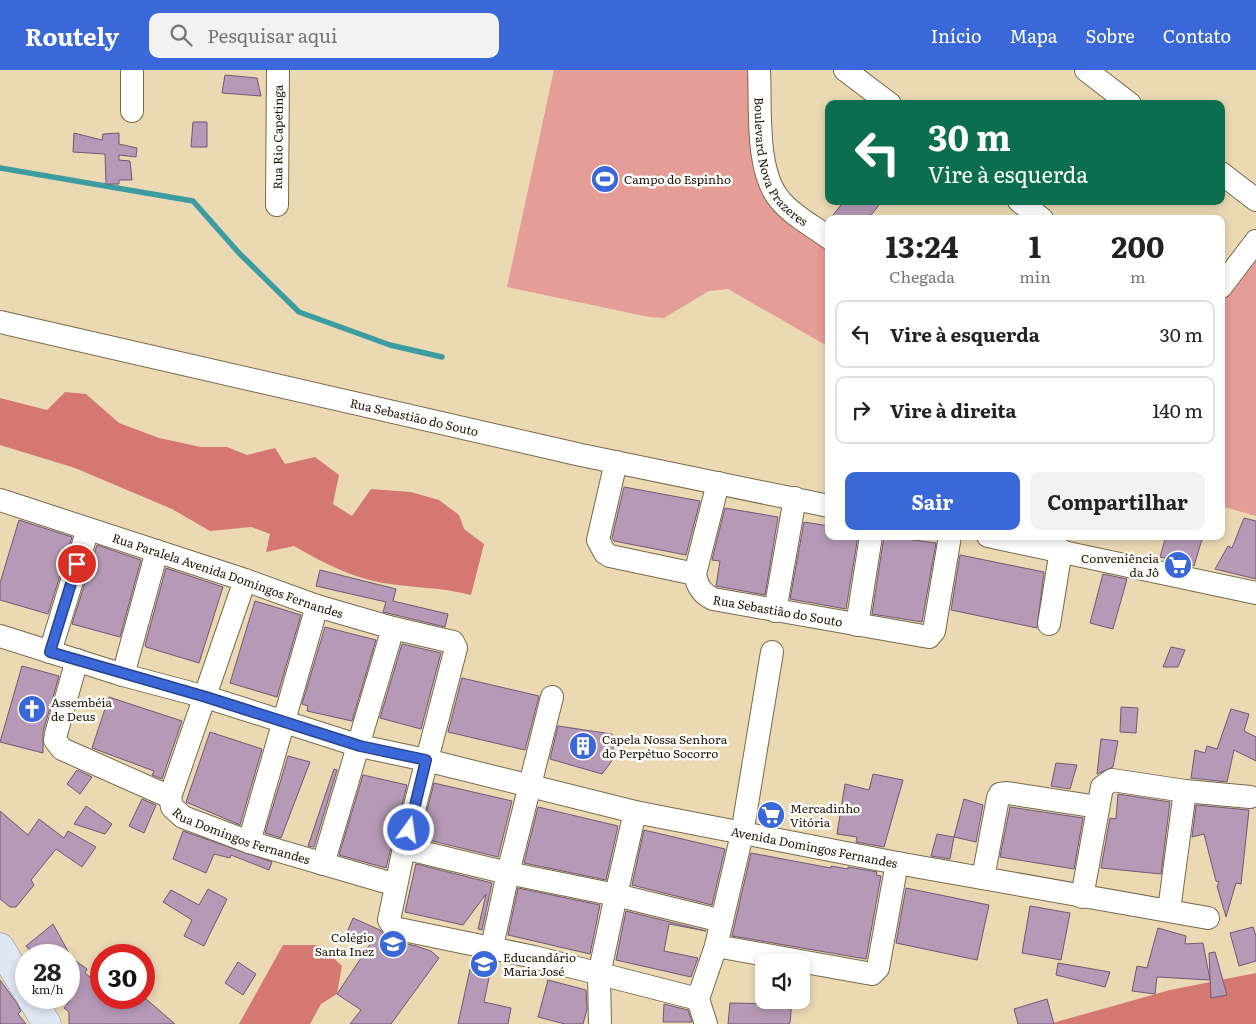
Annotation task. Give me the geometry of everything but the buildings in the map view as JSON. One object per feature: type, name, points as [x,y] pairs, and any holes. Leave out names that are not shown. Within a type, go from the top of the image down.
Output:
[{"type":"main road","points":[[0,947],[15,972]]},
{"type":"main road","points":[[37,1009],[46,1024]]},
{"type":"street","points":[[132,70],[132,111]]},
{"type":"street","name":"Rua Rio Capetinga","points":[[277,205],[278,70]]},
{"type":"street","name":"Boulevard Nova Prazeres","points":[[759,70],[764,168],[771,187],[781,202],[825,235]]},
{"type":"street","points":[[845,70],[885,100]]},
{"type":"street","points":[[1086,70],[1125,100]]},
{"type":"street","points":[[1225,176],[1256,200]]},
{"type":"street","points":[[1023,205],[1037,215]]},
{"type":"street","points":[[1225,282],[1256,241]]},
{"type":"street","name":"Rua Sebastião do Souto","points":[[0,322],[616,462],[825,505]]},
{"type":"street","points":[[616,462],[598,540],[600,547],[610,556],[695,574],[718,483]]},
{"type":"street","points":[[775,611],[795,498]]},
{"type":"street","name":"Rua Paralela Avenida Domingos Fernandes","points":[[2,507],[88,528],[317,606],[393,628],[450,640],[456,646],[426,760]]},
{"type":"street","points":[[50,652],[88,528]]},
{"type":"street","points":[[857,625],[870,540]]},
{"type":"street","name":"Rua Sebastião do Souto","points":[[695,574],[696,584],[708,596],[775,611],[925,637],[932,634],[949,540]]},
{"type":"street","points":[[1009,540],[1256,594]]},
{"type":"street","points":[[1049,624],[1061,550]]},
{"type":"street","points":[[123,675],[157,551]]},
{"type":"street","name":"Rua Domingos Fernandes","points":[[245,580],[170,797],[172,807],[183,817],[249,842],[396,885]]},
{"type":"street","points":[[249,842],[317,606]]},
{"type":"street","points":[[323,864],[360,746],[393,628]]},
{"type":"street","name":"Avenida Domingos Fernandes","points":[[0,636],[123,675],[206,697],[360,746],[426,760],[528,787],[742,834],[1082,897],[1208,918]]},
{"type":"street","points":[[706,1024],[698,1000],[716,946],[742,834],[772,652]]},
{"type":"street","points":[[77,660],[56,734],[57,744],[62,749],[170,797]]},
{"type":"street","points":[[492,947],[528,787],[552,697]]},
{"type":"street","points":[[426,760],[404,848],[389,920],[390,924],[400,930],[492,947],[698,1000]]},
{"type":"street","points":[[1082,897],[1102,787],[1112,780],[1186,791],[1250,797]]},
{"type":"street","points":[[1169,910],[1186,791]]},
{"type":"street","points":[[983,878],[1000,794],[1006,793],[1098,807]]},
{"type":"street","points":[[600,1024],[599,975],[636,812]]},
{"type":"street","points":[[404,848],[616,895],[722,922]]},
{"type":"street","points":[[716,946],[866,975],[875,972],[897,863]]},
{"type":"shaded area","points":[[554,70],[759,70],[764,168],[825,234],[825,345],[728,289],[709,291],[664,318],[649,317],[507,287]]},
{"type":"shaded area","points":[[1256,241],[1256,516],[1225,507],[1225,282]]},
{"type":"shaded area","points":[[65,392],[86,394],[119,423],[159,438],[201,447],[227,447],[247,455],[275,448],[285,464],[315,457],[339,475],[333,504],[352,516],[371,489],[411,492],[439,500],[459,515],[464,529],[484,544],[471,595],[449,590],[394,585],[359,577],[315,558],[294,546],[266,552],[270,534],[251,527],[210,531],[172,509],[75,468],[0,445],[0,398],[47,410]]},
{"type":"shaded area","points":[[283,945],[320,945],[342,966],[337,994],[321,1004],[310,1024],[239,1024]]},
{"type":"shaded area","points":[[1256,973],[1256,1024],[1049,1024],[1170,990]]},
{"type":"waterway","points":[[0,168],[193,201],[239,253],[299,312],[390,345],[442,357]]},
{"type":"place","name":"Campo do Espinho","points":[[605,179]]},
{"type":"place","name":"Conveniência da Jô","points":[[1178,565]]},
{"type":"place","name":"Assembéia de Deus","points":[[32,709]]},
{"type":"place","name":"Capela Nossa Senhora do Perpétuo Socorro","points":[[583,746]]},
{"type":"place","name":"Mercadinho Vitória","points":[[771,815]]},
{"type":"place","name":"Colégio Santa Inez","points":[[393,944]]},
{"type":"place","name":"Educandário Maria José","points":[[484,964]]},
{"type":"route","points":[[77,564],[50,652],[123,675],[206,697],[360,746],[426,760],[409,830]]}]
